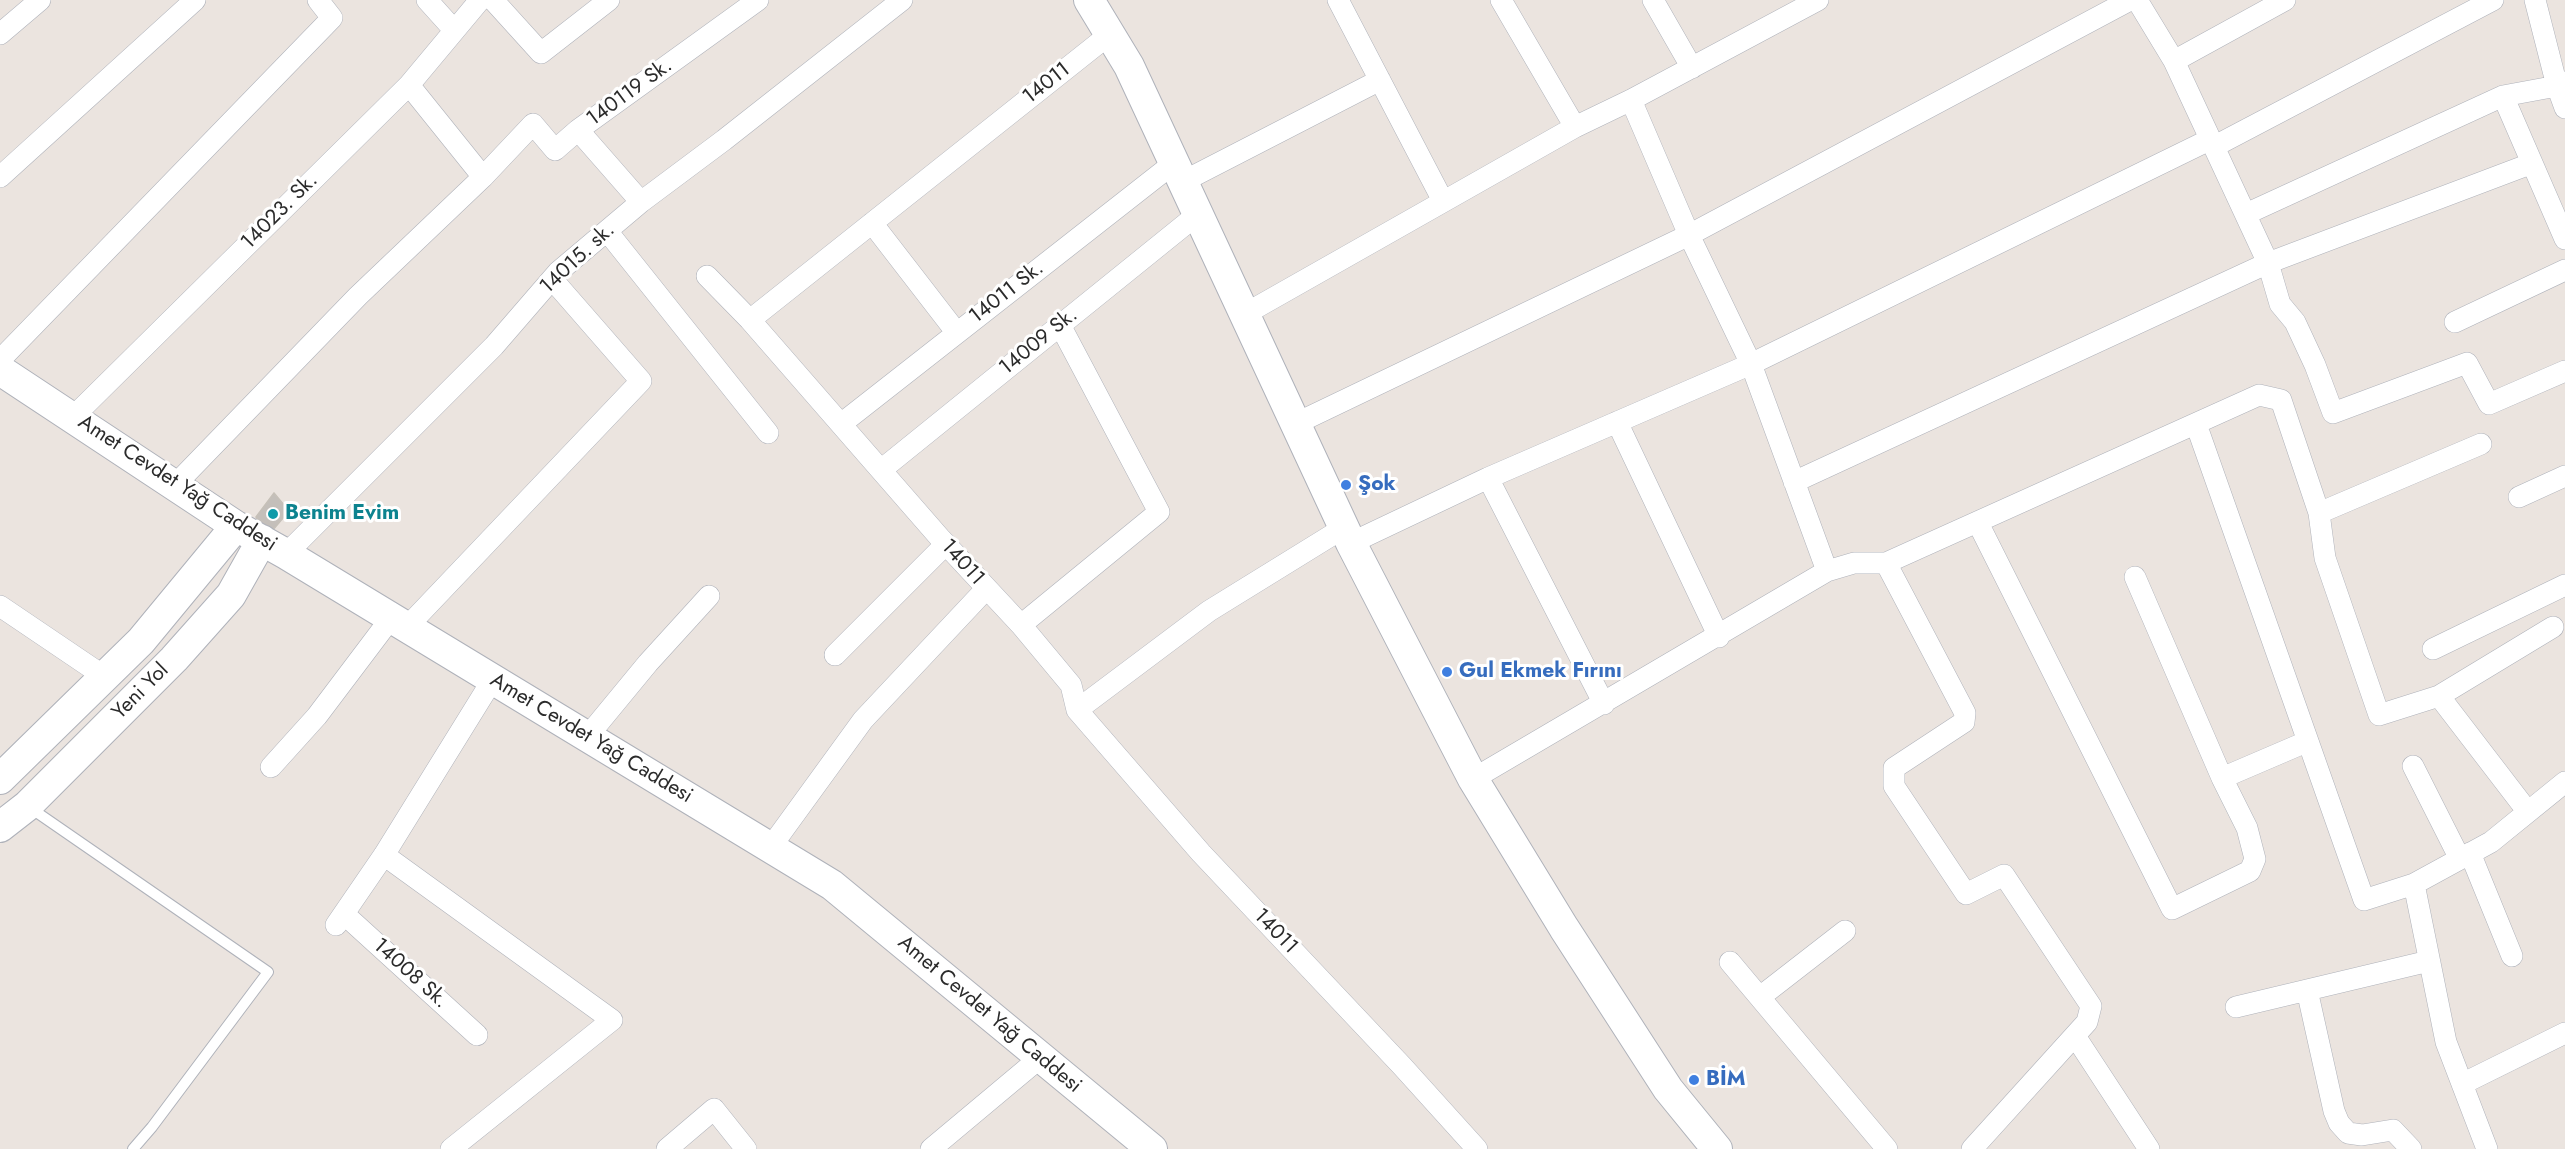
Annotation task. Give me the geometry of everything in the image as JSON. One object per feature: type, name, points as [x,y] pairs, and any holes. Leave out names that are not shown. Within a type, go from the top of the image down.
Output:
[{"type":"main road","points":[[1092,1],[1129,66],[1348,535],[1473,779],[1563,928],[1668,1089],[1717,1149]]},
{"type":"main road","name":"Amet Cevdet Yağ Caddesi","points":[[0,370],[236,526],[832,885],[1152,1149]]},
{"type":"main road","points":[[0,779],[141,641],[236,526]]},
{"type":"main road","name":"Yeni Yol","points":[[0,827],[27,806],[174,659],[274,547]]},
{"type":"street","points":[[0,34],[39,0]]},
{"type":"street","points":[[0,177],[195,0]]},
{"type":"street","points":[[0,360],[332,18],[316,1],[318,0]]},
{"type":"street","points":[[427,0],[454,30]]},
{"type":"street","name":"14023. Sk.","points":[[72,418],[409,85],[480,0]]},
{"type":"street","points":[[493,0],[542,53],[609,0]]},
{"type":"street","name":"140119 Sk.","points":[[640,202],[578,130],[758,0]]},
{"type":"street","name":"14015. sk.","points":[[274,547],[494,346],[552,279],[640,202],[724,140],[902,0]]},
{"type":"street","points":[[1338,0],[1443,201]]},
{"type":"street","points":[[1501,0],[1575,127]]},
{"type":"street","points":[[1653,0],[1692,68]]},
{"type":"street","points":[[1295,424],[1689,235],[2130,0]]},
{"type":"street","points":[[2137,0],[2174,61],[2213,142],[2268,263],[2280,304],[2295,322],[2315,365],[2333,413],[2467,363],[2489,404],[2565,371]]},
{"type":"street","points":[[2174,61],[2285,0]]},
{"type":"street","points":[[1077,710],[1209,611],[1348,535],[1488,478],[1751,363],[2213,142],[2493,0]]},
{"type":"street","points":[[2535,0],[2561,84],[2565,108]]},
{"type":"street","points":[[1245,314],[1575,127],[1692,68],[1809,2]]},
{"type":"street","name":"14011","points":[[1110,34],[750,320],[946,544],[1021,625],[1071,685],[1077,710],[1201,853],[1477,1149]]},
{"type":"street","name":"14011 Sk.","points":[[841,424],[957,333],[1178,172],[1380,80]]},
{"type":"street","points":[[2246,214],[2502,96],[2561,84]]},
{"type":"street","points":[[409,85],[483,177]]},
{"type":"street","points":[[2502,96],[2530,164],[2558,208],[2565,238]]},
{"type":"street","points":[[1631,100],[1689,235],[1751,363],[1827,571]]},
{"type":"street","points":[[175,485],[358,296],[483,177],[533,123],[555,150],[578,130]]},
{"type":"street","points":[[1794,482],[2268,263],[2530,164]]},
{"type":"street","name":"14009 Sk.","points":[[881,470],[1198,214]]},
{"type":"street","points":[[872,223],[957,333]]},
{"type":"street","points":[[607,231],[768,433]]},
{"type":"street","points":[[2455,322],[2565,270]]},
{"type":"street","points":[[707,276],[750,320]]},
{"type":"street","points":[[271,767],[399,623],[641,381],[552,279]]},
{"type":"street","points":[[1021,625],[1160,512],[1060,325]]},
{"type":"street","points":[[1473,779],[1719,637],[1827,571],[1854,563],[1886,562],[1978,523],[2259,395],[2281,400],[2319,513],[2325,558],[2379,715],[2439,696],[2553,627]]},
{"type":"street","points":[[1617,422],[1719,637]]},
{"type":"street","points":[[2196,424],[2306,742],[2325,787],[2364,900],[2414,884],[2491,842],[2565,782]]},
{"type":"street","points":[[2319,513],[2481,444]]},
{"type":"street","points":[[2519,496],[2565,477]]},
{"type":"street","points":[[1488,478],[1604,704]]},
{"type":"street","points":[[1978,523],[2172,909],[2250,871],[2255,859],[2247,828],[2222,778],[2135,577]]},
{"type":"street","points":[[835,655],[946,544]]},
{"type":"street","points":[[1886,562],[1965,713],[1964,722],[1894,768],[1894,786],[1966,894],[2004,875],[2091,1006],[2087,1022],[1972,1149]]},
{"type":"street","points":[[2433,649],[2565,585]]},
{"type":"street","points":[[770,848],[863,720],[986,589]]},
{"type":"street","points":[[587,737],[648,663],[709,596]]},
{"type":"street","points":[[0,606],[105,677]]},
{"type":"street","points":[[451,1149],[612,1020],[384,855],[493,679]]},
{"type":"street","points":[[2439,696],[2528,813]]},
{"type":"street","points":[[2222,778],[2306,742]]},
{"type":"street","points":[[2414,766],[2465,856],[2512,956]]},
{"type":"street","name":"14008 Sk.","points":[[384,855],[340,920],[477,1035]]},
{"type":"street","points":[[2414,884],[2445,1042],[2487,1149]]},
{"type":"street","points":[[1760,997],[1845,931]]},
{"type":"street","points":[[1730,962],[1887,1149]]},
{"type":"street","points":[[2236,1007],[2429,962]]},
{"type":"street","points":[[2307,990],[2334,1111],[2339,1123],[2348,1133],[2362,1135],[2393,1130],[2410,1149]]},
{"type":"street","points":[[2462,1084],[2565,1033]]},
{"type":"street","points":[[2074,1036],[2149,1149]]},
{"type":"street","points":[[931,1149],[1041,1057]]},
{"type":"street","points":[[667,1149],[714,1109],[746,1149]]},
{"type":"lane","points":[[27,806],[268,972],[133,1149]]},
{"type":"building","name":"Benim Evim","points":[[274,493],[289,511],[272,531],[259,524],[256,517]]},
{"type":"place","name":"Şok","points":[[1346,485]]},
{"type":"place","name":"Benim Evim","points":[[273,514]]},
{"type":"place","name":"Gul Ekmek Fırını","points":[[1447,672]]},
{"type":"place","name":"BİM","points":[[1694,1080]]}]
